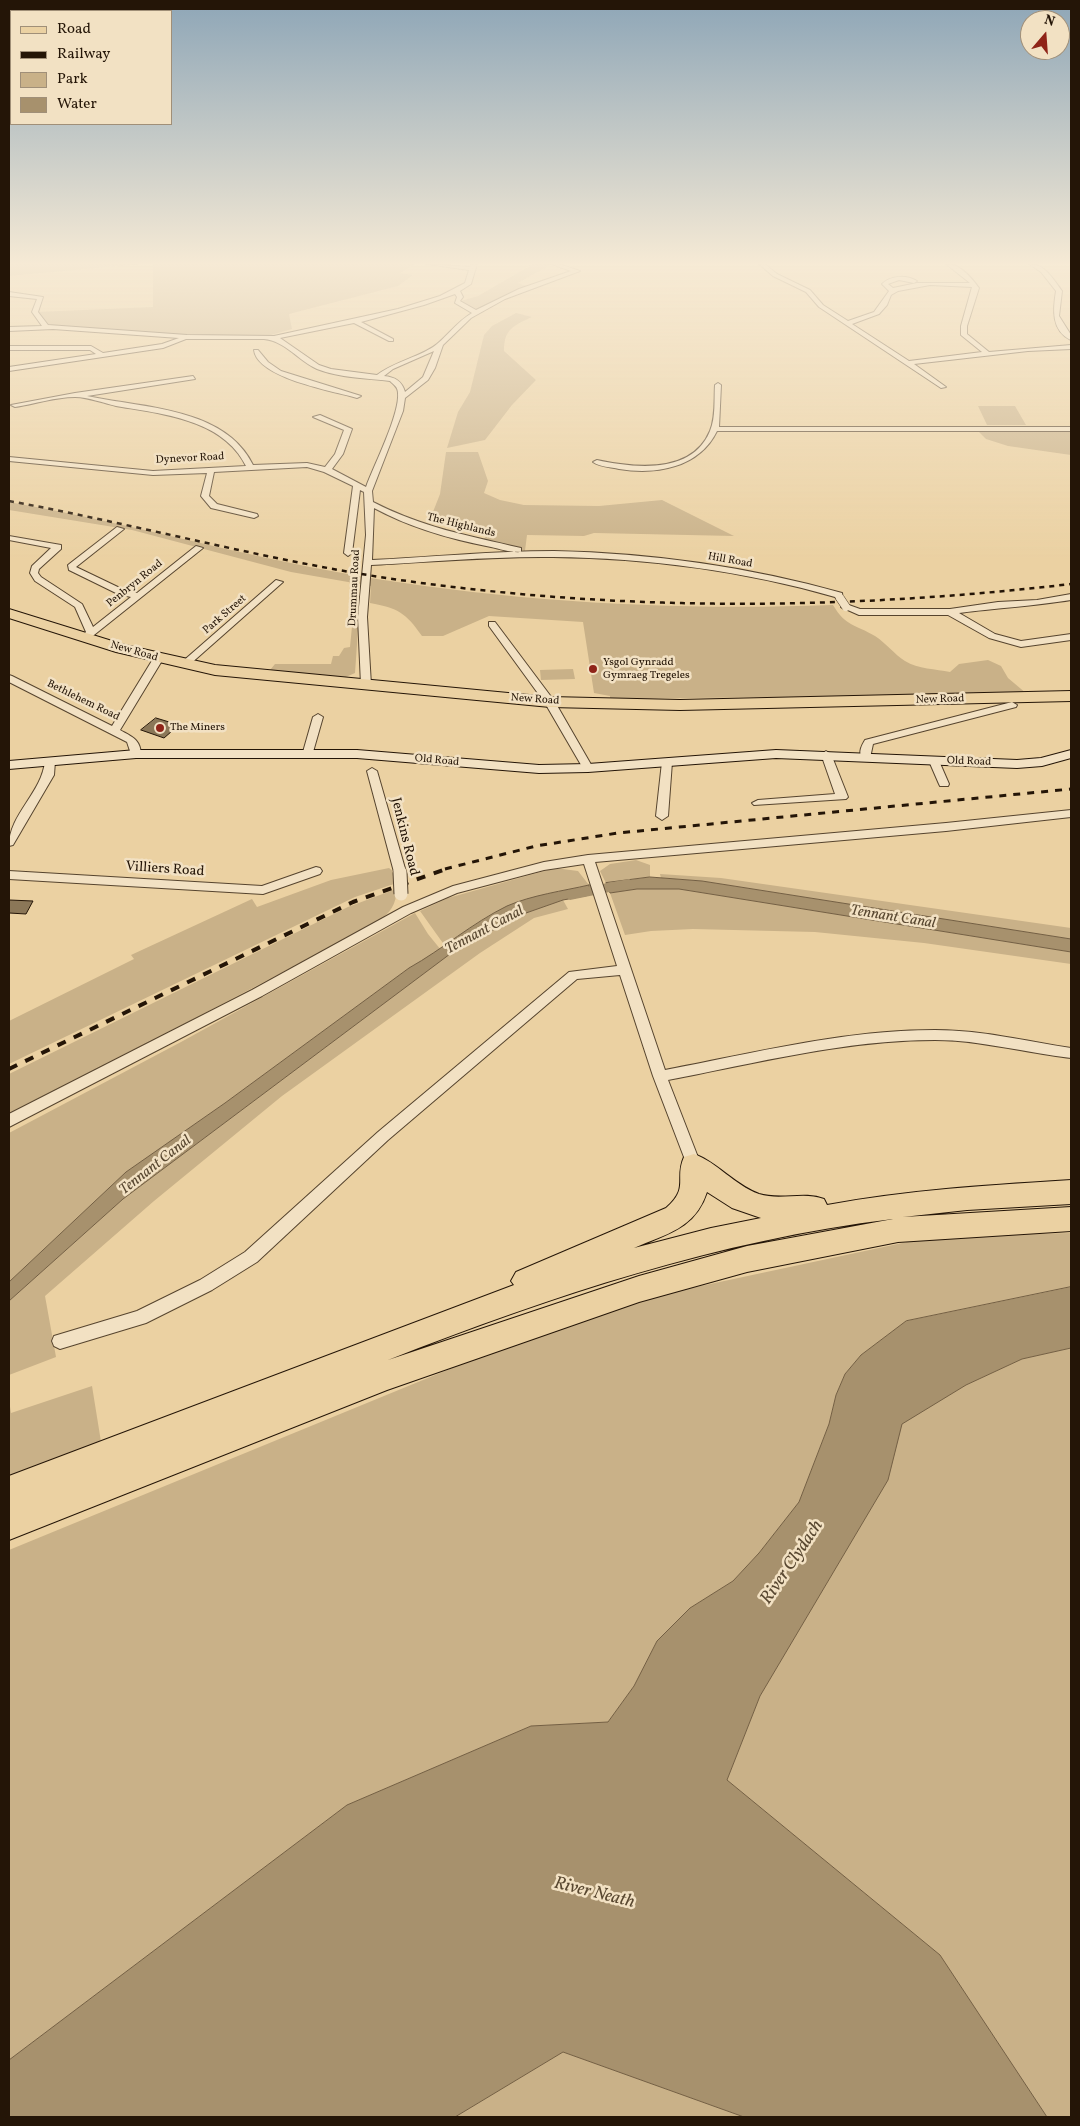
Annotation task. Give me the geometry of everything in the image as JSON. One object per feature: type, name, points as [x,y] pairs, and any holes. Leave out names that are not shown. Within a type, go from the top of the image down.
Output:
[{"type":"highway","points":[[694,1165],[706,1176],[749,1202],[774,1209],[808,1207],[866,1210]]},
{"type":"highway","points":[[491,1306],[527,1280],[676,1217],[686,1209],[693,1198],[696,1184],[694,1165]]},
{"type":"highway","points":[[9,1492],[491,1306],[649,1256],[711,1240],[866,1210],[967,1198],[1071,1192]]},
{"type":"highway","points":[[9,1523],[387,1375],[639,1289],[747,1259],[898,1230],[1071,1219]]},
{"type":"main road","name":"New Road","points":[[9,613],[88,635],[158,659],[185,664],[252,674],[550,702],[757,704],[1071,696]]},
{"type":"main road","name":"Old Road","points":[[9,765],[136,754],[308,752],[357,754],[491,767],[588,768],[776,754],[826,754],[1017,764],[1042,762],[1071,754]]},
{"type":"street","points":[[9,369],[51,363]]},
{"type":"street","points":[[266,363],[303,382],[335,388],[357,396]]},
{"type":"street","points":[[313,363],[346,374],[380,376],[392,379],[400,386],[402,397],[400,411],[368,492]]},
{"type":"street","points":[[380,376],[405,363]]},
{"type":"street","points":[[402,397],[418,388],[431,373],[434,363]]},
{"type":"street","points":[[909,363],[940,386]]},
{"type":"street","points":[[335,388],[346,374]]},
{"type":"street","points":[[15,405],[193,378]]},
{"type":"street","points":[[597,462],[618,467],[666,467],[685,462],[696,456],[715,429],[718,385]]},
{"type":"street","points":[[75,395],[196,422],[224,435],[244,453],[250,468]]},
{"type":"street","points":[[317,417],[348,429],[339,454],[327,470]]},
{"type":"street","points":[[715,429],[1071,429]]},
{"type":"street","name":"Dynevor Road","points":[[9,459],[152,473],[307,465],[327,470],[368,492]]},
{"type":"street","points":[[211,470],[205,496],[214,506],[254,516]]},
{"type":"street","name":"Drummau Road","points":[[348,552],[356,486]]},
{"type":"street","name":"Drummau Road","points":[[366,685],[363,607],[368,563],[370,503],[368,492]]},
{"type":"street","name":"The Highlands","points":[[370,503],[431,532],[480,543],[552,554]]},
{"type":"street","points":[[120,529],[72,565],[72,568],[120,592],[139,596]]},
{"type":"street","points":[[9,538],[58,547],[35,568],[38,579],[79,606],[82,610],[88,635]]},
{"type":"street","name":"Penbryn Road","points":[[88,635],[199,548]]},
{"type":"street","name":"Hill Road","points":[[368,563],[552,554],[605,556],[690,565],[800,584],[839,595],[846,607],[859,612],[950,612],[992,636],[1011,642],[1033,644],[1071,638]]},
{"type":"street","name":"Park Street","points":[[185,664],[234,623],[278,582]]},
{"type":"street","points":[[950,612],[998,605],[1037,604],[1071,597]]},
{"type":"street","points":[[492,624],[550,702],[588,768]]},
{"type":"street","points":[[115,730],[158,659]]},
{"type":"street","name":"Bethlehem Road","points":[[9,678],[132,740],[135,744],[136,754]]},
{"type":"street","points":[[866,756],[866,748],[869,742],[1012,705]]},
{"type":"street","points":[[308,752],[318,717]]},
{"type":"street","points":[[758,803],[842,797],[826,754]]},
{"type":"street","points":[[9,842],[49,775],[50,761]]},
{"type":"street","points":[[934,761],[944,784]]},
{"type":"street","points":[[662,816],[667,762]]},
{"type":"street","name":"Jenkins Road","points":[[372,771],[400,872],[401,894],[407,910]]},
{"type":"street","points":[[9,1121],[257,994],[407,910],[453,890],[544,866],[588,859],[946,827],[1071,813]]},
{"type":"street","points":[[588,859],[660,1076],[694,1165]]},
{"type":"street","name":"Villiers Road","points":[[9,875],[263,890],[316,872]]},
{"type":"street","points":[[60,1342],[140,1318],[206,1285],[251,1257],[383,1136],[574,975],[625,970]]},
{"type":"street","points":[[660,1076],[814,1045],[937,1036],[1071,1053]]},
{"type":"green space","points":[[477,363],[517,363],[536,380],[512,405],[485,440],[447,448],[458,412],[470,392]]},
{"type":"green space","points":[[978,406],[1015,406],[1026,425],[987,425]]},
{"type":"green space","points":[[978,431],[1071,431],[1071,455],[1008,446],[986,439]]},
{"type":"green space","points":[[446,452],[478,452],[488,481],[484,493],[500,500],[524,505],[599,506],[662,500],[734,536],[594,533],[584,536],[527,535],[525,551],[479,543],[488,535],[429,522],[440,494]]},
{"type":"green space","points":[[9,502],[96,519],[310,567],[472,592],[532,598],[652,605],[773,607],[833,605],[847,621],[875,636],[910,664],[950,672],[959,664],[988,660],[1001,666],[1008,678],[1027,694],[610,699],[610,696],[594,693],[583,622],[489,616],[443,636],[422,636],[411,622],[400,613],[388,607],[370,603],[371,586],[291,572],[132,530],[9,510]]},
{"type":"green space","points":[[353,616],[359,616],[355,673],[346,677],[270,670],[275,664],[331,664],[333,656],[339,656],[344,648],[350,647]]},
{"type":"green space","points":[[573,669],[575,679],[541,680],[540,670]]},
{"type":"green space","points":[[636,860],[650,865],[650,877],[606,883],[600,871],[610,864]]},
{"type":"green space","points":[[389,868],[394,872],[394,884],[355,897],[9,1064],[9,1021],[134,959],[131,955],[252,899],[257,907],[331,880]]},
{"type":"green space","points":[[555,868],[578,871],[589,885],[511,905],[493,913],[445,946],[420,911],[448,898]]},
{"type":"green space","points":[[660,874],[721,878],[1071,928],[1071,939],[702,881],[661,878]]},
{"type":"green space","points":[[396,889],[392,908],[378,922],[9,1116],[9,1074],[348,907]]},
{"type":"green space","points":[[637,889],[679,889],[1071,952],[1071,964],[924,943],[815,932],[693,929],[651,931],[625,935],[610,893]]},
{"type":"green space","points":[[563,900],[568,909],[534,918],[480,953],[282,1096],[154,1201],[45,1296],[56,1357],[9,1375],[9,1301],[123,1199],[458,948],[526,913]]},
{"type":"green space","points":[[415,913],[441,950],[409,968],[225,1103],[126,1172],[9,1282],[9,1133],[181,1042]]},
{"type":"green space","points":[[1071,1233],[1071,1287],[906,1321],[861,1355],[845,1374],[836,1395],[829,1424],[799,1502],[759,1553],[733,1581],[690,1608],[657,1641],[634,1686],[608,1722],[531,1726],[347,1805],[9,2060],[9,1550],[496,1350],[668,1293],[935,1236]]},
{"type":"green space","points":[[1071,1348],[1071,2117],[1047,2117],[940,1955],[727,1780],[760,1696],[888,1480],[901,1424],[966,1385],[1022,1359]]},
{"type":"green space","points":[[92,1386],[102,1448],[9,1482],[9,1400],[11,1413]]},
{"type":"green space","points":[[563,2052],[744,2117],[455,2117]]},
{"type":"water","points":[[650,877],[702,881],[1071,939],[1071,952],[679,889],[637,889],[610,893],[606,883]]},
{"type":"water","points":[[589,885],[590,895],[563,900],[526,913],[458,948],[123,1199],[9,1301],[9,1282],[126,1172],[225,1103],[409,968],[482,920],[507,906],[537,896]]},
{"type":"water","points":[[1071,1287],[1071,1348],[1022,1359],[966,1385],[902,1424],[888,1480],[760,1696],[727,1780],[940,1955],[1047,2117],[744,2117],[563,2052],[455,2117],[9,2117],[9,2060],[347,1805],[531,1726],[608,1722],[634,1686],[657,1641],[690,1608],[733,1581],[759,1553],[799,1502],[829,1424],[836,1395],[845,1374],[861,1355],[906,1321]]},
{"type":"building","name":"The Miners","points":[[156,718],[179,725],[164,738],[141,730]]},
{"type":"building","points":[[9,900],[33,901],[26,914],[9,913]]},
{"type":"waterway","name":"Tennant Canal","points":[[570,895],[629,884]]},
{"type":"railway","points":[[9,501],[351,572],[400,580],[567,598],[735,604],[819,603],[987,593],[1071,584]]},
{"type":"railway","points":[[445,869],[536,846],[618,833],[1071,789]]},
{"type":"railway","points":[[9,1069],[353,902],[449,868]]},
{"type":"place","name":"Ysgol Gynradd Gymraeg Tregeles","points":[[593,669]]},
{"type":"place","name":"The Miners","points":[[160,728]]},
{"type":"water label","name":"River Clydach","points":[[793,1563]]},
{"type":"water label","name":"River Neath","points":[[594,1894]]}]
